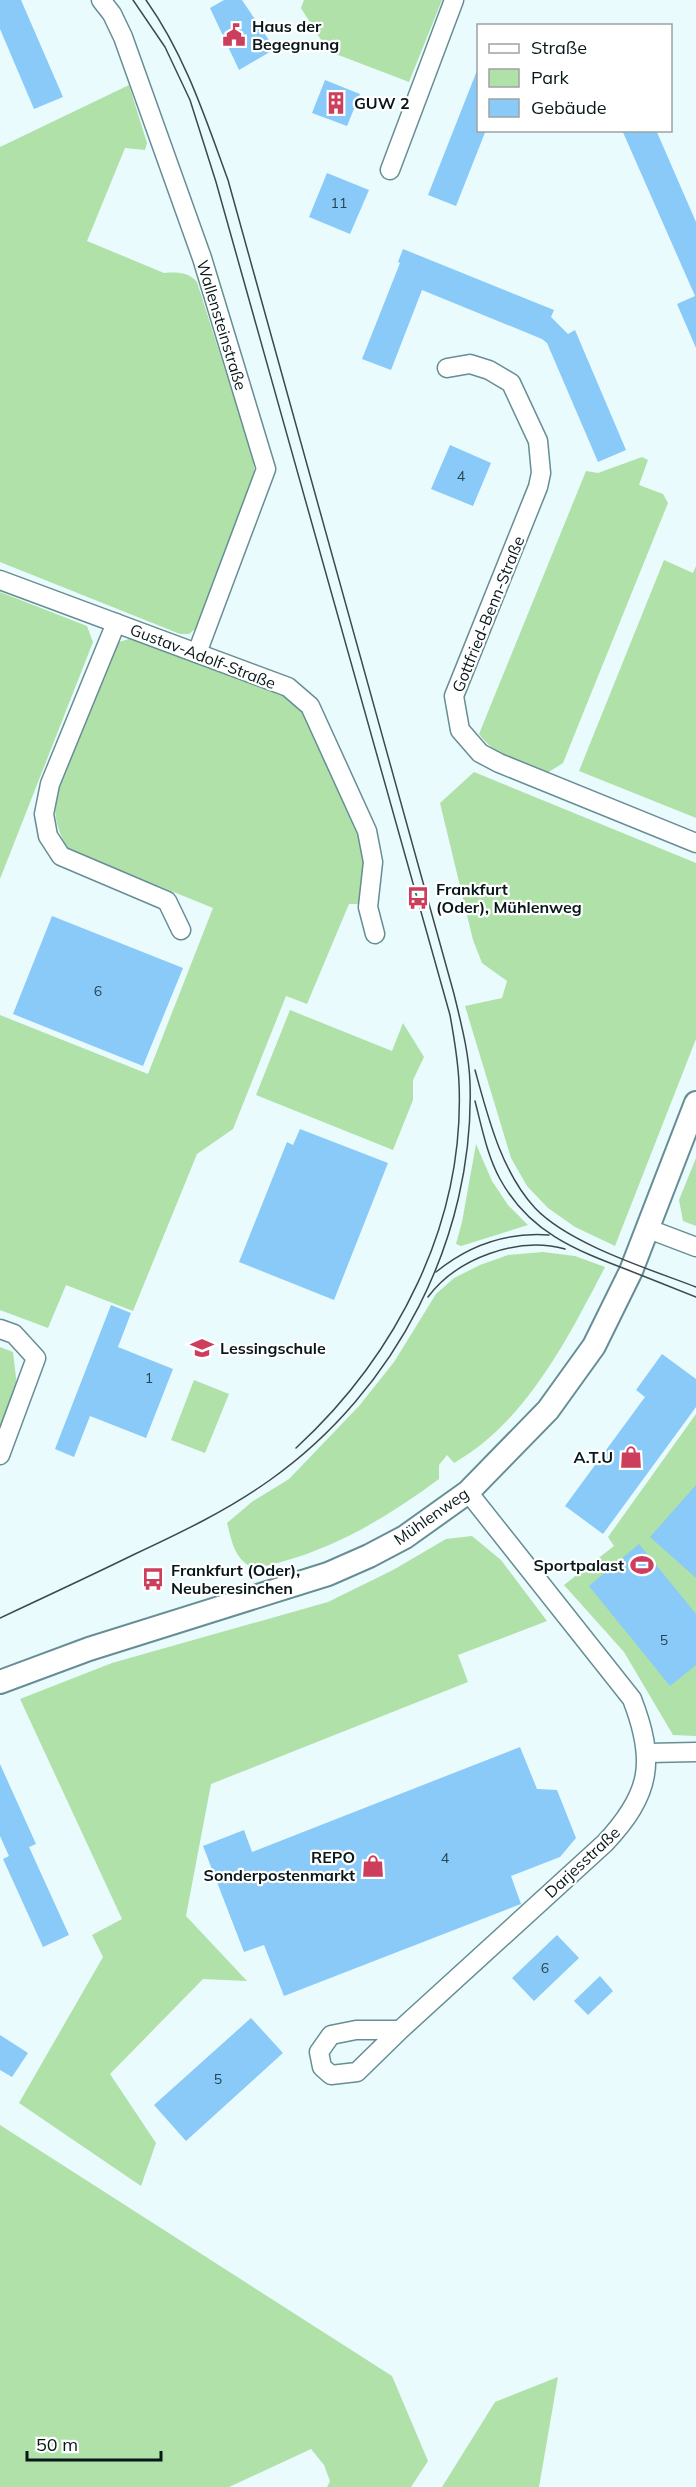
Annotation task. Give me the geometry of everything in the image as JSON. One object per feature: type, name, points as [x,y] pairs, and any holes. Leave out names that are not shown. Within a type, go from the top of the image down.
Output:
[{"type":"street","name":"Wallensteinstraße","points":[[101,0],[112,14],[123,37],[202,258],[266,469],[197,653]]},
{"type":"street","points":[[390,170],[454,0]]},
{"type":"street","name":"Gottfried-Benn-Straße","points":[[447,368],[470,364],[489,370],[511,383],[538,441],[541,473],[538,487],[454,696],[460,730],[480,753],[499,763],[696,843]]},
{"type":"street","name":"Gustav-Adolf-Straße","points":[[0,580],[288,687],[310,706],[367,831],[373,862],[368,907],[375,934]]},
{"type":"street","points":[[116,623],[50,783],[45,813],[48,836],[61,856],[167,901],[181,930]]},
{"type":"street","name":"Mühlenweg","points":[[0,1682],[89,1649],[328,1574],[405,1537],[468,1492],[548,1410],[594,1346],[631,1271],[696,1103]]},
{"type":"street","points":[[646,1228],[696,1247]]},
{"type":"street","points":[[0,1329],[14,1334],[36,1358],[0,1455]]},
{"type":"street","name":"Darjesstraße","points":[[400,2030],[356,2030],[331,2035],[319,2052],[321,2067],[331,2075],[357,2072],[605,1843],[624,1823],[636,1804],[645,1777],[648,1753],[642,1726],[632,1700],[468,1492]]},
{"type":"street","points":[[648,1753],[696,1752]]},
{"type":"green space","points":[[304,0],[442,0],[409,82],[328,51],[301,8]]},
{"type":"green space","points":[[129,85],[147,143],[145,150],[125,148],[87,241],[164,273],[186,274],[197,282],[253,458],[255,478],[195,629],[189,634],[180,634],[0,562],[0,147]]},
{"type":"green space","points":[[642,457],[648,460],[639,485],[663,494],[668,503],[563,763],[547,773],[492,748],[479,734],[586,471],[598,473]]},
{"type":"green space","points":[[664,560],[693,573],[696,566],[696,818],[579,771]]},
{"type":"green space","points":[[0,592],[87,626],[93,642],[0,879]]},
{"type":"green space","points":[[132,638],[294,700],[304,709],[356,827],[365,870],[360,904],[349,904],[307,1004],[286,996],[233,1129],[197,1154],[133,1311],[66,1285],[48,1328],[0,1310],[0,1015],[148,1074],[213,908],[68,849],[59,829],[55,809],[56,794],[116,643]]},
{"type":"green space","points":[[474,772],[696,863],[696,1039],[615,1246],[575,1227],[548,1208],[527,1186],[511,1158],[465,1006],[502,998],[507,981],[482,963],[473,940],[440,803]]},
{"type":"green space","points":[[290,1010],[392,1051],[403,1023],[424,1057],[413,1080],[413,1100],[393,1150],[256,1095]]},
{"type":"green space","points":[[476,1144],[492,1181],[508,1205],[528,1225],[461,1246],[456,1244]]},
{"type":"green space","points":[[696,1158],[696,1226],[683,1221],[679,1200]]},
{"type":"green space","points":[[543,1252],[575,1256],[605,1267],[576,1322],[543,1376],[503,1425],[480,1446],[454,1463],[447,1455],[439,1465],[439,1479],[364,1528],[324,1547],[265,1566],[250,1566],[240,1558],[227,1523],[253,1501],[289,1479],[359,1406],[394,1362],[436,1294],[454,1278],[480,1265],[508,1255]]},
{"type":"green space","points":[[0,1347],[13,1352],[17,1386],[0,1431]]},
{"type":"green space","points":[[194,1380],[229,1394],[205,1453],[171,1440]]},
{"type":"green space","name":"Sportpalast","points":[[696,1414],[696,1736],[673,1735],[624,1652],[564,1585],[614,1546],[608,1537]]},
{"type":"green space","points":[[472,1536],[501,1560],[547,1621],[458,1655],[468,1682],[211,1784],[186,1916],[247,1981],[203,1979],[110,2074],[156,2143],[141,2186],[19,2103],[103,1957],[92,1935],[122,1919],[20,1699],[112,1663],[328,1602],[393,1570],[446,1539]]},
{"type":"green space","points":[[0,2125],[392,2376],[428,2461],[411,2487],[327,2487],[330,2481],[324,2465],[311,2449],[229,2487],[0,2487]]},
{"type":"green space","points":[[558,2377],[539,2487],[442,2487],[495,2402]]},
{"type":"building","points":[[0,0],[21,0],[63,97],[34,109],[0,29]]},
{"type":"building","name":"Haus der Begegnung","points":[[224,0],[242,0],[275,49],[239,70],[210,8]]},
{"type":"building","points":[[477,71],[477,132],[485,132],[456,206],[428,195]]},
{"type":"building","name":"GUW 2","points":[[325,80],[360,94],[347,126],[312,113]]},
{"type":"building","points":[[623,132],[657,132],[696,222],[696,348],[677,304],[695,296]]},
{"type":"building","points":[[327,173],[369,190],[350,234],[309,217]]},
{"type":"building","points":[[403,249],[554,310],[551,317],[568,334],[575,330],[626,450],[598,462],[547,343],[542,339],[422,290],[391,370],[362,359],[400,263],[398,262]]},
{"type":"building","points":[[450,445],[491,463],[473,506],[431,489]]},
{"type":"building","points":[[52,916],[183,968],[143,1066],[13,1014]]},
{"type":"building","points":[[300,1129],[388,1163],[334,1300],[239,1262],[287,1142],[293,1145]]},
{"type":"building","name":"Lessingschule","points":[[111,1305],[131,1313],[118,1347],[173,1369],[146,1438],[90,1416],[74,1457],[55,1449]]},
{"type":"building","name":"A.T.U","points":[[662,1354],[696,1379],[696,1407],[603,1534],[565,1506],[645,1397],[636,1390]]},
{"type":"building","name":"Sportpalast","points":[[696,1485],[696,1578],[650,1537]]},
{"type":"building","points":[[639,1544],[696,1614],[696,1665],[670,1686],[589,1586]]},
{"type":"building","name":"REPO Sonderpostenmarkt","points":[[520,1747],[537,1789],[557,1790],[576,1838],[560,1857],[511,1876],[521,1904],[284,1996],[264,1945],[244,1952],[203,1846],[244,1830],[252,1852]]},
{"type":"building","points":[[0,1764],[36,1844],[29,1847],[69,1935],[43,1947],[3,1859],[9,1856],[0,1836]]},
{"type":"building","points":[[557,1935],[579,1958],[534,2001],[512,1978]]},
{"type":"building","points":[[600,1976],[613,1991],[588,2015],[574,2001]]},
{"type":"building","points":[[251,2018],[283,2053],[186,2141],[154,2105]]},
{"type":"building","points":[[0,2035],[28,2053],[12,2077],[0,2070]]},
{"type":"tram line","points":[[133,0],[165,47],[190,100],[216,182],[450,1015],[458,1066],[458,1135],[450,1186],[437,1235],[418,1283],[394,1329],[365,1371],[332,1411],[296,1448]]},
{"type":"tram line","points":[[0,1618],[221,1511],[270,1480],[315,1444],[355,1402],[390,1356],[419,1306],[442,1253],[459,1197],[468,1141],[469,1072],[454,994],[228,180],[183,65],[172,42],[146,0]]},
{"type":"tram line","points":[[475,1070],[497,1143],[513,1177],[535,1208],[550,1221],[588,1244],[633,1264],[696,1287]]},
{"type":"tram line","points":[[475,1101],[495,1170],[512,1197],[539,1226],[590,1255],[696,1297]]},
{"type":"tram line","points":[[436,1272],[462,1254],[489,1242],[518,1236],[549,1235]]},
{"type":"tram line","points":[[428,1297],[455,1271],[490,1254],[509,1248],[528,1246],[565,1249]]},
{"type":"place","name":"Haus der Begegnung","points":[[234,35]]},
{"type":"place","name":"GUW 2","points":[[336,103]]},
{"type":"place","name":"Frankfurt (Oder), Mühlenweg","points":[[418,898]]},
{"type":"place","name":"Lessingschule","points":[[202,1348]]},
{"type":"place","name":"A.T.U","points":[[631,1457]]},
{"type":"place","name":"Sportpalast","points":[[642,1565]]},
{"type":"place","name":"Frankfurt (Oder), Neuberesinchen","points":[[153,1579]]},
{"type":"place","name":"REPO Sonderpostenmarkt","points":[[373,1866]]}]
